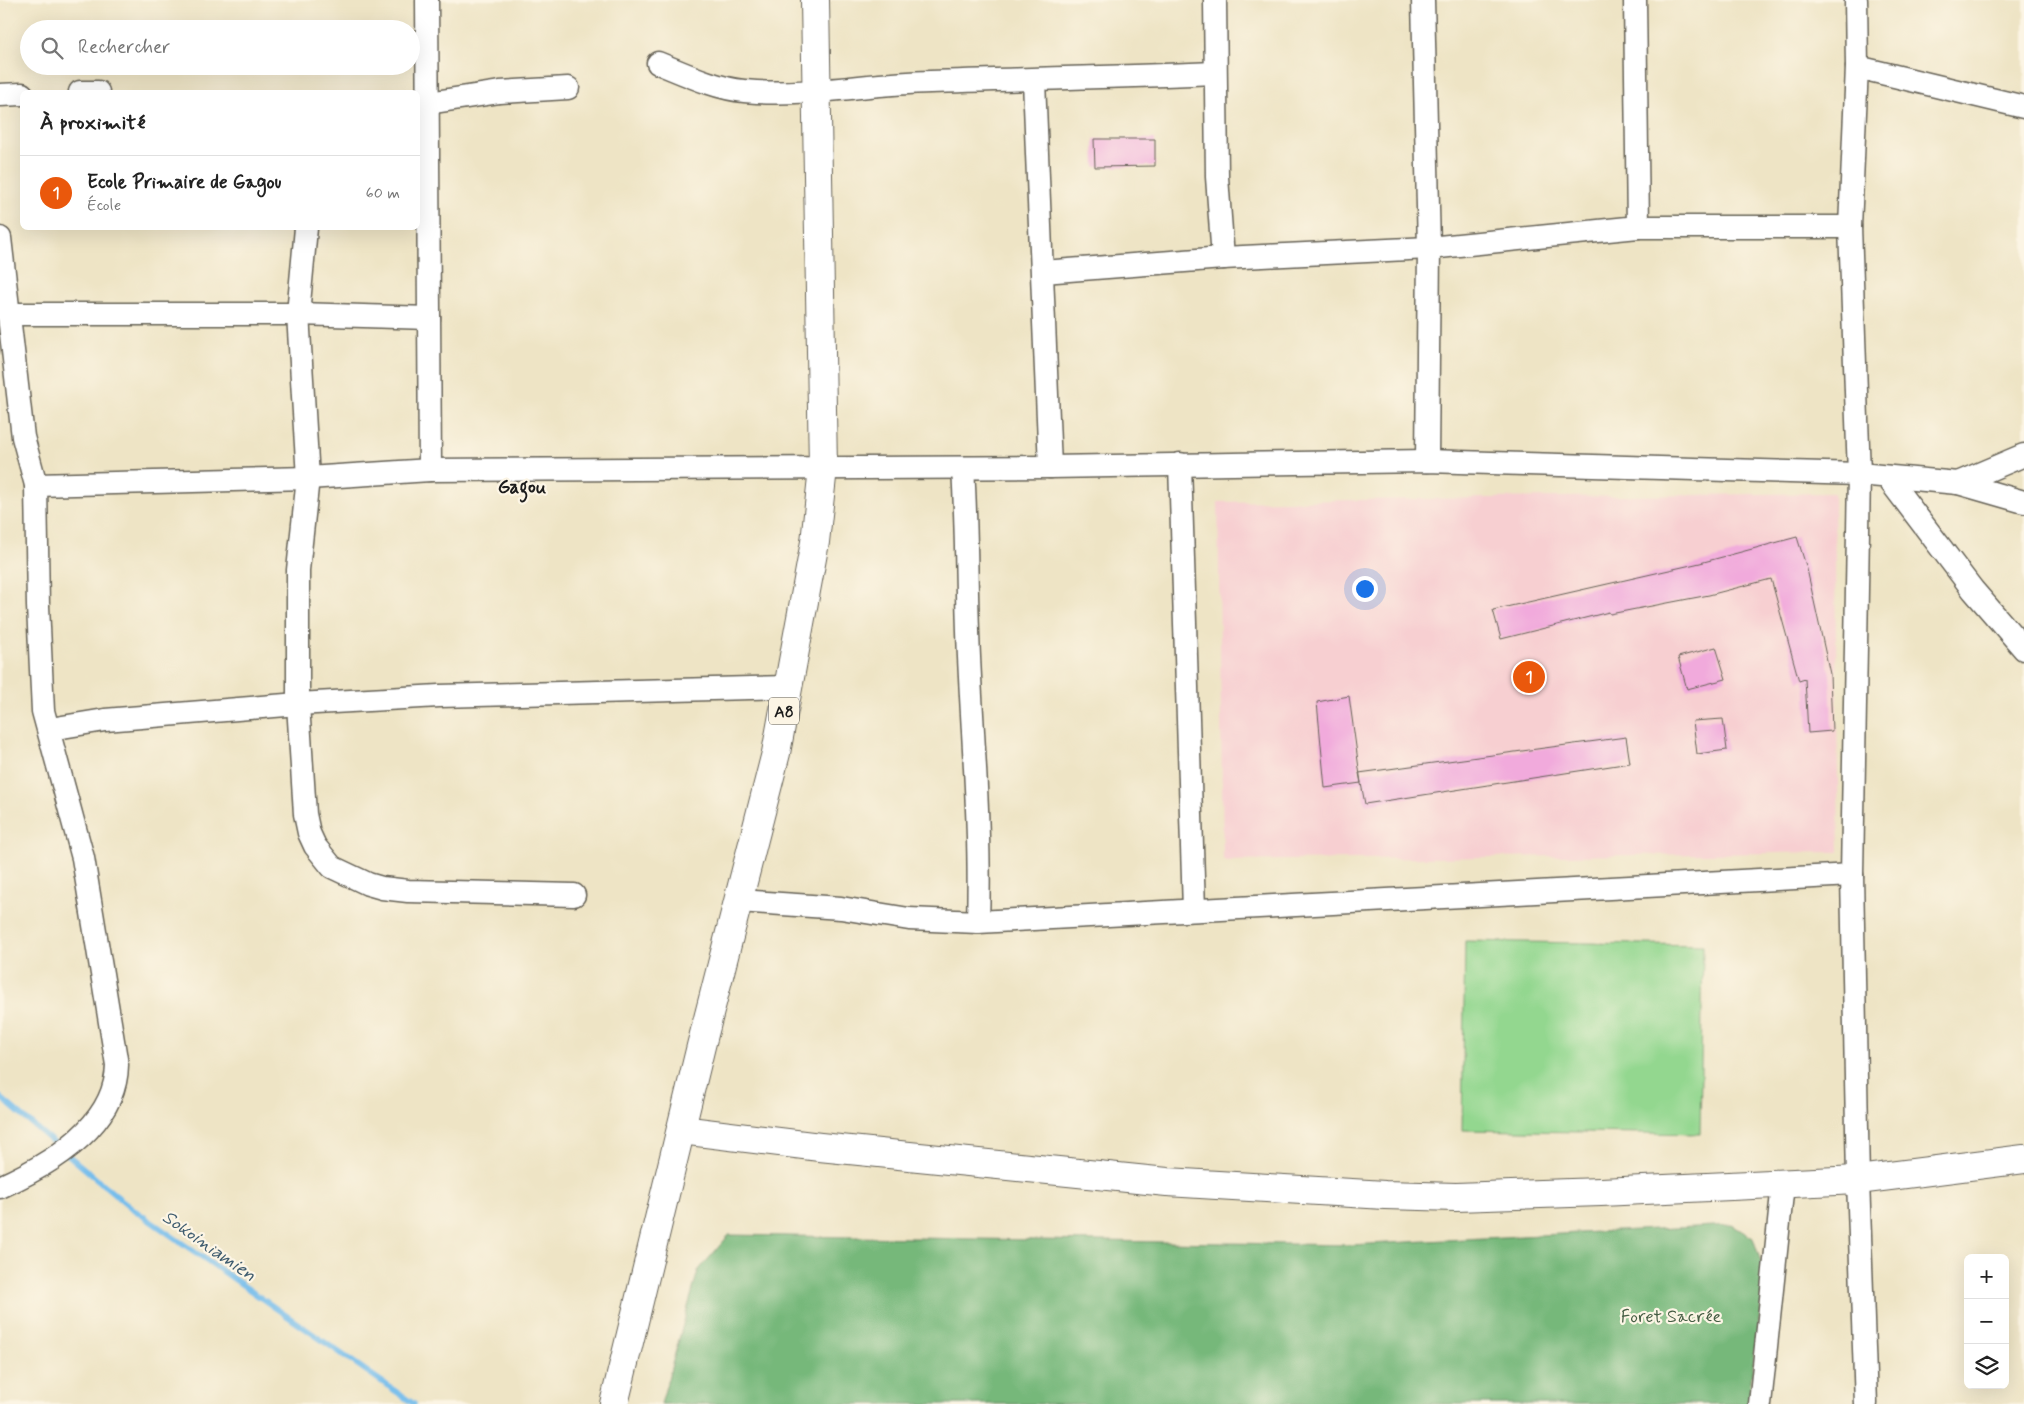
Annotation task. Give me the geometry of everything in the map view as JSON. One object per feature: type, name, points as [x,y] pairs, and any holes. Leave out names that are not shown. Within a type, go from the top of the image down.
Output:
[{"type":"main road","name":"A8","points":[[614,1404],[776,753],[815,542],[823,468],[815,0]]},
{"type":"main road","points":[[681,1130],[1012,1167],[1296,1191],[1456,1197],[1858,1180],[2024,1159]]},
{"type":"street","points":[[427,0],[423,103],[429,318],[430,470]]},
{"type":"street","points":[[1215,0],[1214,73],[1222,258]]},
{"type":"street","points":[[1423,0],[1429,248],[1427,461]]},
{"type":"street","points":[[1635,0],[1638,227]]},
{"type":"street","points":[[1856,0],[1857,67],[1850,227],[1858,474],[1852,875],[1858,1180],[1866,1404]]},
{"type":"street","points":[[658,63],[695,78],[742,91],[817,92],[928,82],[1034,81],[1214,73]]},
{"type":"street","points":[[1857,67],[2024,107]]},
{"type":"street","points":[[1034,81],[1050,467]]},
{"type":"street","points":[[423,103],[500,92],[568,88]]},
{"type":"street","points":[[0,95],[20,94]]},
{"type":"street","points":[[1043,272],[1222,258],[1429,248],[1638,227],[1850,227]]},
{"type":"street","points":[[306,230],[298,314],[308,478],[298,570],[298,704],[305,814],[309,833],[315,846],[332,867],[382,888],[408,891],[574,895]]},
{"type":"street","points":[[0,238],[23,437],[36,485],[42,698],[83,858],[115,1052],[117,1075],[112,1092],[101,1112],[85,1133],[60,1154],[28,1174],[0,1187]]},
{"type":"street","points":[[8,314],[298,314],[429,318]]},
{"type":"street","points":[[1958,482],[2024,455]]},
{"type":"street","points":[[36,485],[308,478],[430,470],[963,468],[1427,461],[1858,474],[1887,478],[1958,482],[2024,502]]},
{"type":"street","points":[[1180,464],[1194,910]]},
{"type":"street","points":[[963,468],[968,531],[967,602],[977,824],[978,922]]},
{"type":"street","points":[[1887,478],[1973,590],[2024,649]]},
{"type":"street","points":[[50,729],[105,720],[298,704],[438,696],[789,687]]},
{"type":"street","points":[[739,901],[840,908],[909,919],[978,922],[1852,875]]},
{"type":"street","points":[[1760,1404],[1783,1184]]},
{"type":"shaded area","points":[[1834,493],[1839,852],[1223,861],[1218,502]]},
{"type":"green space","points":[[1465,941],[1703,945],[1700,1134],[1462,1130]]},
{"type":"green space","name":"Foret Sacrée","points":[[1732,1225],[1753,1238],[1765,1274],[1748,1404],[661,1404],[698,1271],[729,1235],[1350,1245]]},
{"type":"building","points":[[1094,139],[1155,139],[1155,166],[1095,167]]},
{"type":"building","points":[[1797,537],[1807,569],[1830,674],[1832,731],[1808,733],[1805,679],[1799,681],[1771,579],[1709,595],[1610,614],[1609,612],[1501,639],[1493,610],[1700,563]]},
{"type":"building","points":[[1716,647],[1726,679],[1687,689],[1678,657]]},
{"type":"building","points":[[1349,696],[1361,783],[1325,788],[1317,702]]},
{"type":"building","points":[[1723,719],[1727,750],[1697,754],[1693,721]]},
{"type":"building","points":[[1626,737],[1630,763],[1365,804],[1359,773]]},
{"type":"waterway","name":"Sokoiniamien","points":[[0,1097],[60,1148]]},
{"type":"waterway","name":"Sokoiniamien","points":[[67,1154],[130,1207],[414,1404]]},
{"type":"place","name":"Ecole Primaire de Gagou","points":[[1529,677]]},
{"type":"district","name":"Gagou","points":[[522,486]]}]
